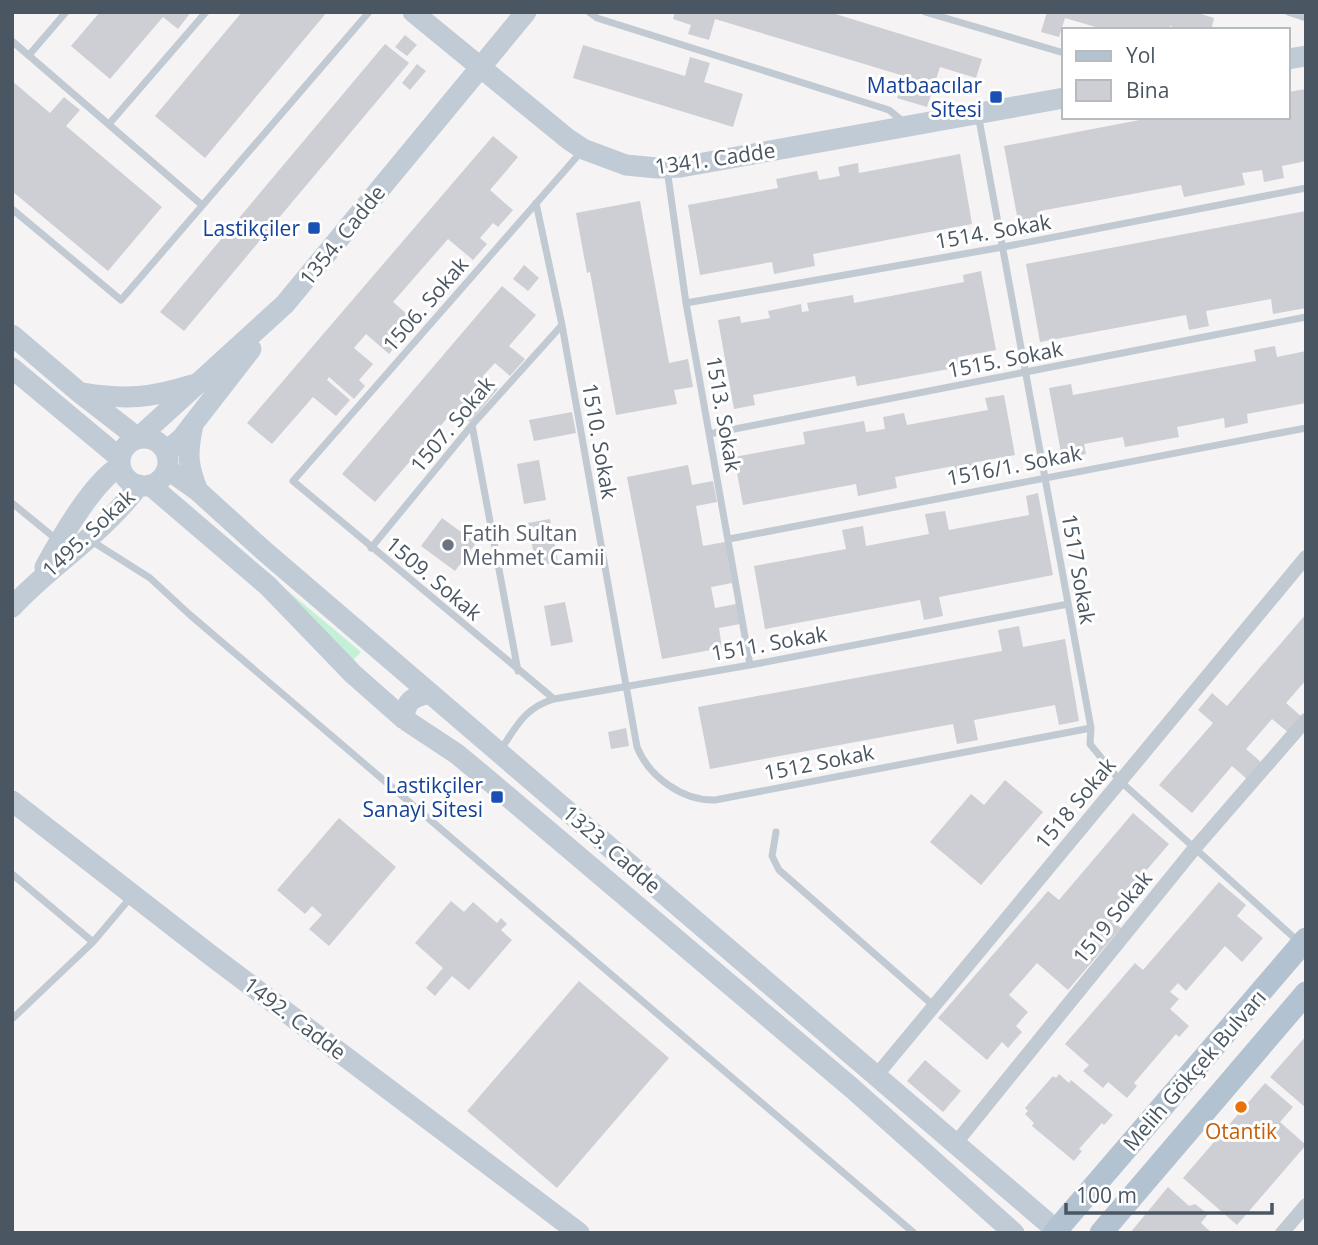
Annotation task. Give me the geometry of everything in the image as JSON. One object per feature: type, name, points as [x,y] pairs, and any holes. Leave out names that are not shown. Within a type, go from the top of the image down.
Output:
[{"type":"main road","name":"1341. Cadde","points":[[413,12],[568,139],[583,149],[626,165],[667,168],[1062,98]]},
{"type":"main road","name":"1354. Cadde","points":[[138,438],[285,304],[526,12]]},
{"type":"main road","points":[[145,485],[163,476],[166,460],[285,304]]},
{"type":"main road","points":[[12,335],[138,438],[154,440],[166,460]]},
{"type":"main road","points":[[12,368],[120,462],[129,481],[145,485],[268,586],[353,674],[404,719],[457,754],[481,774],[853,1089],[999,1225],[1014,1233]]},
{"type":"main road","points":[[80,393],[116,398],[147,397],[197,384]]},
{"type":"main road","points":[[194,423],[188,456],[190,471],[198,491]]},
{"type":"main road","points":[[120,462],[123,449],[138,438]]},
{"type":"main road","name":"1323. Cadde","points":[[166,460],[273,558],[1057,1232]]},
{"type":"main road","name":"1495. Sokak","points":[[36,581],[96,488],[120,462]]},
{"type":"main road","name":"1495. Sokak","points":[[12,607],[36,581],[87,539],[145,485]]},
{"type":"main road","points":[[353,674],[378,647]]},
{"type":"main road","points":[[404,719],[406,706],[414,697],[430,693]]},
{"type":"main road","points":[[481,774],[499,752]]},
{"type":"main road","name":"1492. Cadde","points":[[12,801],[579,1233]]},
{"type":"main road","name":"Melih Gökçek Bulvarı","points":[[1057,1232],[1303,941]]},
{"type":"main road","name":"Melih Gökçek Bulvarı","points":[[1101,1233],[1306,993]]},
{"type":"street","name":"1518 Sokak","points":[[876,1076],[1306,557]]},
{"type":"street","name":"1519 Sokak","points":[[955,1144],[1194,849],[1306,720]]},
{"type":"street","points":[[1282,1233],[1306,1205]]},
{"type":"lane","points":[[29,55],[66,12]]},
{"type":"lane","points":[[109,124],[206,12]]},
{"type":"lane","points":[[12,209],[121,300],[369,12]]},
{"type":"lane","points":[[589,12],[597,18],[889,110],[908,126]]},
{"type":"lane","points":[[925,12],[1062,52]]},
{"type":"lane","points":[[1288,12],[1306,18]]},
{"type":"lane","points":[[12,41],[202,205]]},
{"type":"lane","name":"1517 Sokak","points":[[978,114],[1091,729],[1090,744],[1120,781],[1194,849],[1303,941]]},
{"type":"lane","name":"1506. Sokak","points":[[293,481],[583,149]]},
{"type":"lane","name":"1513. Sokak","points":[[667,168],[686,303],[750,665]]},
{"type":"lane","name":"1514. Sokak","points":[[686,303],[1003,247],[1306,188]]},
{"type":"lane","name":"1510. Sokak","points":[[536,203],[562,326],[627,685]]},
{"type":"lane","name":"1515. Sokak","points":[[709,434],[1306,317]]},
{"type":"lane","name":"1507. Sokak","points":[[371,548],[472,425],[562,326]]},
{"type":"lane","points":[[472,425],[518,671]]},
{"type":"lane","name":"1516/1. Sokak","points":[[729,539],[1306,428]]},
{"type":"lane","name":"1509. Sokak","points":[[293,481],[518,671],[554,698]]},
{"type":"lane","points":[[12,503],[59,542]]},
{"type":"lane","points":[[87,539],[162,588],[189,614],[914,1233]]},
{"type":"lane","name":"1511. Sokak","points":[[499,752],[525,713],[554,698],[750,665],[1068,604]]},
{"type":"lane","name":"1512 Sokak","points":[[627,685],[637,747],[643,762],[651,772],[667,783],[689,797],[702,801],[1091,729]]},
{"type":"lane","points":[[776,832],[772,856],[779,870],[934,1006]]},
{"type":"lane","points":[[12,874],[93,942]]},
{"type":"lane","points":[[12,1019],[93,942],[133,895]]},
{"type":"green space","points":[[282,586],[361,652],[352,661]]},
{"type":"building","points":[[100,12],[191,12],[178,29],[163,17],[110,79],[71,46]]},
{"type":"building","points":[[242,12],[327,12],[205,158],[155,116]]},
{"type":"building","points":[[675,12],[829,12],[982,59],[976,78],[940,67],[927,107],[897,98],[904,76],[715,19],[709,40],[688,34],[691,25],[673,19]]},
{"type":"building","points":[[1047,12],[1195,12],[1214,18],[1212,28],[1099,28],[1065,18],[1059,37],[1041,32]]},
{"type":"building","points":[[405,35],[417,45],[407,56],[395,47]]},
{"type":"building","points":[[385,44],[409,63],[184,331],[160,312]]},
{"type":"building","points":[[583,45],[685,76],[690,57],[710,63],[704,82],[743,94],[733,127],[573,78]]},
{"type":"building","points":[[417,64],[426,71],[410,90],[402,83]]},
{"type":"building","points":[[12,81],[50,113],[64,97],[80,110],[66,126],[162,207],[108,271],[12,191]]},
{"type":"building","points":[[1306,89],[1306,161],[1282,166],[1284,178],[1264,182],[1262,170],[1242,173],[1245,185],[1184,197],[1181,185],[1040,211],[1044,232],[1021,237],[1004,146],[1145,119],[1290,119],[1290,92]]},
{"type":"building","points":[[493,136],[518,157],[490,190],[513,210],[498,227],[493,223],[480,238],[487,244],[473,260],[448,239],[393,302],[416,322],[389,354],[366,334],[354,348],[373,364],[359,380],[365,386],[354,399],[329,377],[327,380],[350,400],[336,416],[313,397],[272,444],[247,423]]},
{"type":"building","points":[[960,154],[972,224],[813,254],[815,266],[774,274],[772,262],[700,275],[688,205],[778,188],[776,179],[817,171],[819,180],[840,176],[838,167],[858,163],[859,173]]},
{"type":"building","points":[[640,201],[669,363],[688,359],[693,387],[674,390],[677,404],[616,415],[590,272],[587,273],[576,213]]},
{"type":"building","points":[[1306,211],[1306,308],[1273,314],[1271,299],[1206,311],[1209,326],[1189,330],[1186,315],[1040,342],[1026,264]]},
{"type":"building","points":[[524,265],[539,278],[528,291],[513,279]]},
{"type":"building","points":[[981,271],[996,350],[958,357],[960,367],[857,386],[855,376],[753,395],[755,405],[734,409],[718,320],[740,316],[741,323],[770,318],[768,311],[801,304],[802,312],[809,311],[807,303],[853,295],[854,303],[964,282],[963,275]]},
{"type":"building","points":[[502,286],[536,315],[509,346],[525,359],[510,376],[495,363],[483,376],[498,389],[470,422],[455,409],[375,502],[342,474]]},
{"type":"building","points":[[1275,346],[1277,357],[1306,351],[1306,403],[1247,414],[1248,423],[1225,428],[1224,418],[1177,427],[1179,437],[1125,447],[1123,437],[1084,444],[1086,454],[1062,458],[1049,388],[1071,384],[1073,395],[1256,361],[1254,350]]},
{"type":"building","points":[[1004,395],[1015,455],[977,462],[979,473],[956,477],[954,466],[895,477],[897,488],[858,496],[856,484],[743,505],[734,457],[805,444],[803,432],[864,421],[866,432],[885,429],[883,417],[904,413],[907,425],[988,410],[985,398]]},
{"type":"building","points":[[572,412],[576,433],[534,441],[529,420]]},
{"type":"building","points":[[539,460],[546,500],[524,504],[517,464]]},
{"type":"building","points":[[688,465],[692,485],[713,481],[717,502],[696,506],[703,546],[725,542],[732,583],[711,587],[715,608],[736,604],[740,624],[719,628],[722,648],[662,659],[627,477]]},
{"type":"building","points":[[1038,493],[1053,575],[939,597],[943,616],[924,620],[920,600],[765,629],[754,566],[846,549],[842,530],[863,526],[866,546],[929,534],[925,514],[945,511],[949,530],[1029,515],[1026,496]]},
{"type":"building","name":"Fatih Sultan Mehmet Camii","points":[[442,518],[476,543],[455,571],[421,546]]},
{"type":"building","points":[[550,519],[558,562],[536,566],[528,523]]},
{"type":"building","points":[[565,602],[573,642],[551,646],[544,606]]},
{"type":"building","points":[[1306,614],[1306,680],[1286,703],[1302,717],[1289,733],[1272,719],[1246,749],[1262,763],[1248,780],[1232,766],[1192,813],[1159,785],[1213,723],[1198,710],[1212,693],[1227,706]]},
{"type":"building","points":[[1019,626],[1023,647],[1065,639],[1079,721],[1059,725],[1055,705],[974,720],[978,740],[957,744],[953,724],[710,769],[698,707],[1002,651],[998,630]]},
{"type":"building","points":[[626,728],[629,746],[611,749],[608,732]]},
{"type":"building","points":[[1005,780],[1043,812],[981,885],[930,842],[971,794],[984,805]]},
{"type":"building","points":[[1133,813],[1169,844],[1107,916],[1121,928],[1068,990],[1037,963],[1009,995],[1028,1012],[1016,1026],[1022,1032],[1008,1048],[1002,1042],[987,1060],[938,1018],[1048,891],[1059,900]]},
{"type":"building","points":[[339,818],[396,867],[329,946],[309,929],[322,915],[312,906],[305,914],[277,890]]},
{"type":"building","points":[[1219,882],[1246,905],[1237,916],[1263,938],[1242,962],[1225,946],[1186,991],[1178,983],[1170,992],[1179,999],[1170,1009],[1189,1026],[1179,1037],[1176,1034],[1134,1083],[1137,1086],[1127,1098],[1108,1082],[1103,1088],[1083,1071],[1089,1065],[1065,1044],[1135,963],[1143,970]]},
{"type":"building","points":[[451,901],[464,912],[473,902],[497,923],[501,918],[507,924],[501,930],[512,940],[469,990],[452,976],[435,996],[426,988],[443,968],[415,943]]},
{"type":"building","points":[[579,981],[669,1058],[557,1188],[467,1111]]},
{"type":"building","points":[[1306,1036],[1306,1108],[1270,1077]]},
{"type":"building","points":[[925,1060],[961,1091],[943,1112],[907,1081]]},
{"type":"building","points":[[1059,1074],[1069,1083],[1071,1080],[1113,1115],[1104,1125],[1102,1123],[1079,1149],[1082,1151],[1074,1161],[1032,1126],[1034,1123],[1025,1114],[1028,1111],[1025,1108],[1053,1076],[1056,1078]]},
{"type":"building","points":[[1265,1083],[1293,1107],[1280,1122],[1306,1145],[1237,1225],[1183,1178]]},
{"type":"building","points":[[1168,1187],[1189,1206],[1195,1204],[1208,1214],[1201,1223],[1212,1233],[1130,1233]]},
{"type":"place","name":"Matbaacılar Sitesi","points":[[996,97]]},
{"type":"place","name":"Lastikçiler","points":[[314,228]]},
{"type":"place","name":"Fatih Sultan Mehmet Camii","points":[[448,545]]},
{"type":"place","name":"Lastikçiler Sanayi Sitesi","points":[[497,797]]},
{"type":"place","name":"Otantik","points":[[1241,1107]]}]
